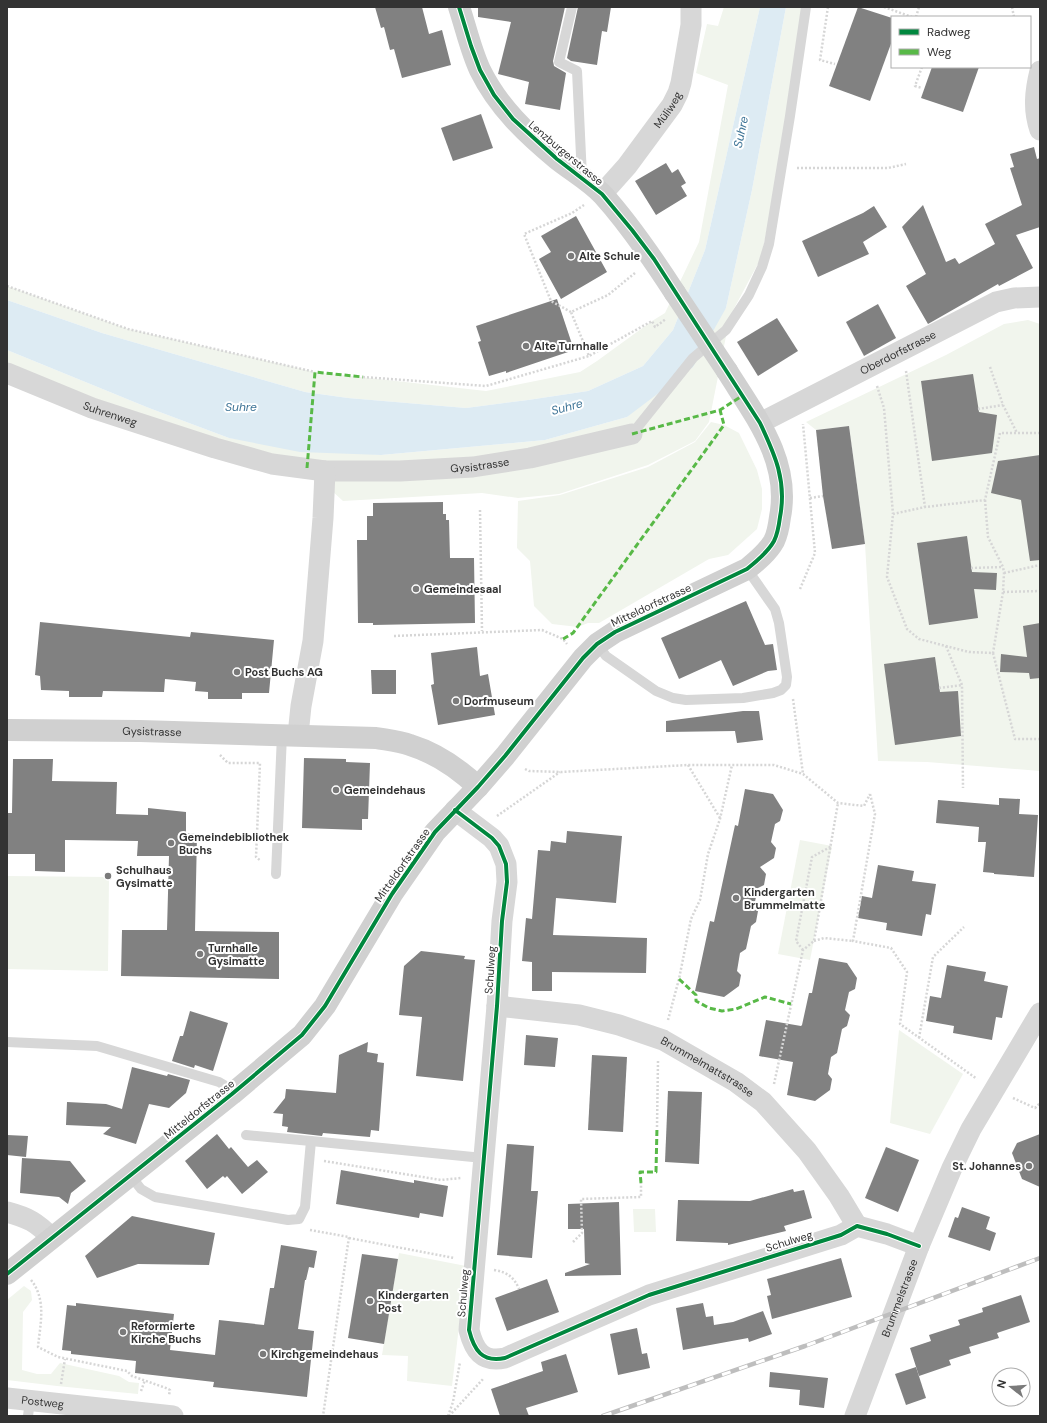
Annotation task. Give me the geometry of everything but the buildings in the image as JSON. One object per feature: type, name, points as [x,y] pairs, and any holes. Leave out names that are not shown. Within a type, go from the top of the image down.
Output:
[{"type":"main road","name":"Lenzburgerstrasse","points":[[460,7],[471,46],[480,70],[494,94],[513,119],[557,159],[602,194],[632,230],[654,259],[760,423]]},
{"type":"main road","name":"Mitteldorfstrasse","points":[[13,1269],[232,1094],[302,1035],[325,1006],[404,877],[435,832],[505,756],[590,651],[615,632],[747,570],[762,557],[778,533],[783,491],[780,471],[774,452],[760,423]]},
{"type":"main road","name":"Gysistrasse","points":[[7,730],[140,731],[376,738],[408,744],[431,753],[464,773],[478,787]]},
{"type":"street","name":"Müliweg","points":[[602,194],[627,166],[672,105],[678,93],[691,26],[691,7]]},
{"type":"street","points":[[1040,71],[1035,103],[1037,122],[1040,130]]},
{"type":"street","name":"Oberdorfstrasse","points":[[760,423],[996,302],[1014,298],[1040,297]]},
{"type":"street","name":"Suhrenweg","points":[[7,373],[92,408],[215,448]]},
{"type":"street","name":"Gysistrasse","points":[[215,448],[272,464],[325,471],[400,470],[473,467],[530,458],[632,434]]},
{"type":"street","points":[[290,735],[300,706],[313,641],[323,518],[325,471]]},
{"type":"street","name":"Schulweg","points":[[455,810],[492,838],[499,846],[506,864],[507,882],[502,921],[497,1006],[469,1330],[476,1350],[486,1357],[497,1360],[505,1358],[649,1295],[841,1235],[857,1226]]},
{"type":"street","name":"Brummelmattstrasse","points":[[497,1006],[579,1015],[619,1025],[663,1040],[736,1082],[763,1102],[807,1152],[839,1196],[857,1226]]},
{"type":"street","name":"Brummelstrasse","points":[[855,1416],[920,1246],[952,1168],[972,1129],[1040,1013]]},
{"type":"street","points":[[7,1212],[25,1217],[39,1225],[52,1238]]},
{"type":"street","points":[[857,1226],[920,1246]]},
{"type":"street","name":"Postweg","points":[[7,1398],[29,1409],[173,1416]]},
{"type":"lane","points":[[572,7],[558,62],[577,71],[582,179]]},
{"type":"lane","points":[[632,434],[693,358],[726,330],[749,295],[762,267],[769,244],[806,7]]},
{"type":"lane","points":[[590,651],[606,656],[656,691],[673,698],[686,700],[743,698],[773,693],[781,690],[786,685],[787,678],[779,623],[775,609],[747,570]]},
{"type":"lane","points":[[276,874],[290,735]]},
{"type":"lane","points":[[7,1042],[97,1046],[219,1082],[232,1094]]},
{"type":"lane","points":[[246,1135],[311,1141],[482,1167]]},
{"type":"lane","points":[[130,1175],[141,1189],[155,1197],[288,1220],[299,1218],[305,1207],[311,1141]]},
{"type":"path","points":[[828,7],[820,60],[835,64]]},
{"type":"path","points":[[884,7],[909,16]]},
{"type":"path","points":[[922,68],[916,86],[922,88]]},
{"type":"path","points":[[782,167],[888,168],[906,164]]},
{"type":"path","points":[[589,356],[571,312],[551,301],[524,234],[572,212],[602,194]]},
{"type":"path","points":[[571,312],[608,295],[654,259]]},
{"type":"path","points":[[7,286],[128,329],[315,372]]},
{"type":"path","points":[[363,377],[486,386],[589,356],[652,321],[655,327],[670,316]]},
{"type":"path","points":[[905,366],[924,508]]},
{"type":"path","points":[[990,367],[1003,405],[1017,433]]},
{"type":"path","points":[[876,382],[884,408],[893,514],[887,577],[907,629],[919,639],[969,652],[993,653]]},
{"type":"path","points":[[978,409],[1003,405]]},
{"type":"path","points":[[800,589],[815,553],[802,419]]},
{"type":"path","points":[[1040,433],[1000,433],[985,500],[988,537],[1003,567],[1004,573],[1003,592],[993,653],[1015,739],[1040,739]]},
{"type":"path","points":[[810,498],[823,496]]},
{"type":"path","points":[[893,514],[924,508],[985,500]]},
{"type":"path","points":[[480,510],[482,632]]},
{"type":"path","points":[[1004,573],[1040,566]]},
{"type":"path","points":[[971,568],[1003,567]]},
{"type":"path","points":[[1003,592],[1040,591]]},
{"type":"path","points":[[394,636],[542,630],[590,651]]},
{"type":"path","points":[[946,646],[962,685],[963,788]]},
{"type":"path","points":[[787,678],[793,694],[803,774]]},
{"type":"path","points":[[939,688],[962,685]]},
{"type":"path","points":[[219,754],[228,763],[260,763],[256,857],[276,874]]},
{"type":"path","points":[[688,765],[720,819]]},
{"type":"path","points":[[525,769],[529,771],[560,772],[688,765],[774,765],[803,774],[838,803],[864,806],[870,794],[875,814],[853,941]]},
{"type":"path","points":[[657,1127],[658,1050],[663,1040],[679,979],[691,919],[700,900],[708,854],[720,819],[732,765]]},
{"type":"path","points":[[482,830],[495,817],[560,772]]},
{"type":"path","points":[[814,941],[832,846],[838,803]]},
{"type":"path","points":[[803,950],[796,941],[812,858],[832,846]]},
{"type":"path","points":[[919,1039],[933,957],[964,927]]},
{"type":"path","points":[[763,1102],[773,1088],[803,950],[814,941],[824,938],[853,941],[891,948],[907,972],[900,1024],[919,1039],[995,1090]]},
{"type":"path","points":[[1027,1104],[1035,1108],[1040,1103]]},
{"type":"path","points":[[309,1159],[442,1180],[482,1167]]},
{"type":"path","points":[[573,1242],[582,1233],[582,1199],[641,1197],[641,1183]]},
{"type":"path","points":[[299,1218],[307,1230],[504,1272],[511,1275],[516,1281],[519,1289]]},
{"type":"path","points":[[323,1416],[349,1238]]},
{"type":"path","points":[[13,1269],[34,1284],[42,1306],[38,1347],[65,1359],[127,1371],[132,1376],[166,1388]]},
{"type":"path","points":[[448,1416],[453,1402],[462,1348],[469,1330]]},
{"type":"path","points":[[61,1384],[65,1359]]},
{"type":"path","points":[[448,1416],[492,1369],[497,1360]]},
{"type":"path","points":[[142,1391],[145,1380]]},
{"type":"shaded area","points":[[724,7],[760,7],[705,250],[673,330],[643,366],[588,391],[466,408],[348,398],[305,392],[102,333],[7,300],[7,286],[128,329],[315,372],[486,391],[580,372],[665,313],[699,242],[728,85],[696,73],[707,24],[718,26]]},
{"type":"shaded area","points":[[786,7],[804,7],[790,116],[761,258],[730,316],[709,422],[695,441],[648,465],[559,494],[518,498],[482,493],[343,501],[307,468],[134,414],[7,363],[7,350],[149,408],[229,438],[381,455],[545,440],[627,417],[726,308],[752,190]]},
{"type":"shaded area","points":[[1028,320],[1040,324],[1040,771],[927,762],[878,761],[865,544],[849,426],[816,430],[806,422],[946,355],[1004,324]]},
{"type":"shaded area","points":[[711,422],[724,425],[739,433],[757,470],[762,489],[762,509],[757,529],[728,555],[709,559],[599,623],[588,623],[578,627],[552,624],[534,606],[530,561],[517,548],[518,501],[560,495],[648,467],[695,442]]},
{"type":"shaded area","points":[[800,840],[832,846],[810,960],[778,954]]},
{"type":"shaded area","points":[[7,876],[109,877],[108,971],[7,969]]},
{"type":"shaded area","points":[[899,1030],[963,1074],[930,1134],[890,1123]]},
{"type":"shaded area","points":[[633,1209],[655,1209],[656,1232],[634,1232]]},
{"type":"shaded area","points":[[399,1253],[466,1266],[452,1386],[407,1381],[408,1356],[382,1355]]},
{"type":"shaded area","points":[[24,1286],[31,1291],[32,1300],[23,1312],[22,1370],[37,1374],[51,1374],[60,1363],[119,1376],[129,1382],[139,1383],[138,1394],[7,1380],[7,1300]]},
{"type":"water","name":"Suhre","points":[[760,7],[786,7],[752,190],[726,308],[693,367],[627,417],[545,440],[381,455],[300,452],[229,438],[149,408],[7,350],[7,300],[102,333],[305,392],[348,398],[466,408],[588,391],[643,366],[673,330],[705,250]]},
{"type":"railway","points":[[603,1416],[805,1346],[1040,1258]]},
{"type":"marked path","points":[[307,468],[315,372],[363,377]]},
{"type":"marked path","points":[[632,434],[720,410],[742,396]]},
{"type":"marked path","points":[[563,639],[573,633],[724,425],[720,410]]},
{"type":"marked path","points":[[679,979],[696,995],[696,1001],[709,1008],[722,1011],[736,1009],[765,997],[791,1004]]},
{"type":"marked path","points":[[641,1183],[640,1172],[656,1172],[657,1127]]},
{"type":"cycle path","points":[[7,1274],[232,1094],[302,1035],[325,1006],[392,894],[435,832],[505,756],[583,658],[597,644],[615,632],[747,569],[765,553],[774,541],[779,526],[782,504],[781,480],[775,457],[760,423],[654,259],[632,230],[602,194],[557,159],[513,119],[494,95],[480,70],[459,7]]},
{"type":"cycle path","points":[[455,810],[492,838],[499,846],[506,864],[507,882],[502,921],[497,1006],[469,1330],[474,1344],[480,1353],[490,1359],[505,1358],[649,1295],[841,1235],[857,1226],[887,1234],[919,1246]]},
{"type":"place","name":"Alte Schule","points":[[571,256]]},
{"type":"place","name":"Alte Turnhalle","points":[[526,346]]},
{"type":"place","name":"Gemeindesaal","points":[[416,589]]},
{"type":"place","name":"Post Buchs AG","points":[[237,672]]},
{"type":"place","name":"Dorfmuseum","points":[[456,701]]},
{"type":"place","name":"Gemeindehaus","points":[[336,790]]},
{"type":"place","name":"Gemeindebibliothek Buchs","points":[[171,843]]},
{"type":"place","name":"Schulhaus Gysimatte","points":[[108,876]]},
{"type":"place","name":"Kindergarten Brummelmatte","points":[[736,898]]},
{"type":"place","name":"Turnhalle Gysimatte","points":[[200,954]]},
{"type":"place","name":"St. Johannes","points":[[1029,1166]]},
{"type":"place","name":"Kindergarten Post","points":[[370,1301]]},
{"type":"place","name":"Reformierte Kirche Buchs","points":[[123,1332]]},
{"type":"place","name":"Kirchgemeindehaus","points":[[263,1354]]}]
